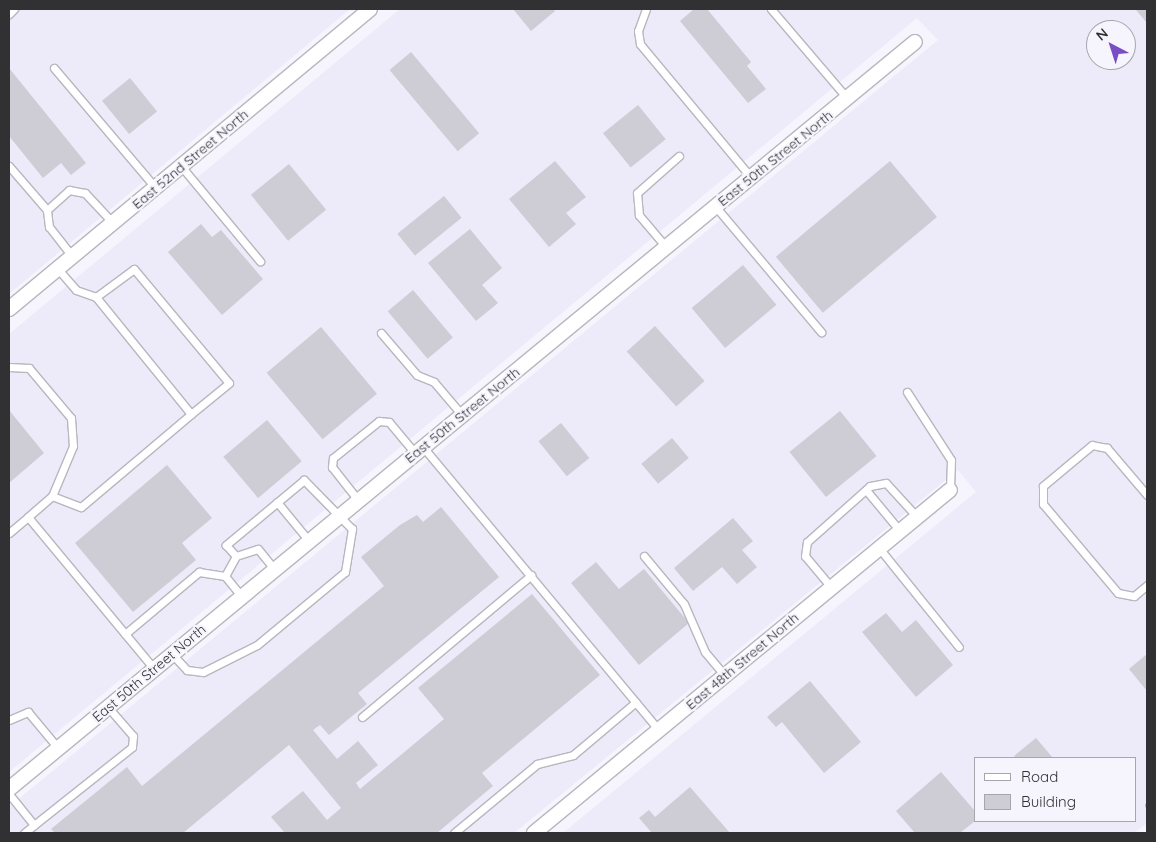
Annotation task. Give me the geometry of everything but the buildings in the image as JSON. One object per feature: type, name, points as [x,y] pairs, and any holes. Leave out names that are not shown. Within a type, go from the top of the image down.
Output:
[{"type":"street","name":"East 52nd Street North","points":[[9,309],[370,9]]},
{"type":"street","name":"East 50th Street North","points":[[9,789],[915,42]]},
{"type":"street","name":"East 48th Street North","points":[[534,833],[950,490]]},
{"type":"lane","points":[[9,14],[14,9]]},
{"type":"lane","points":[[646,9],[638,31],[640,44],[751,177]]},
{"type":"lane","points":[[771,9],[847,98]]},
{"type":"lane","points":[[54,68],[155,187]]},
{"type":"lane","points":[[666,247],[639,215],[637,193],[679,156]]},
{"type":"lane","points":[[9,166],[47,210],[49,227],[72,256]]},
{"type":"lane","points":[[180,166],[260,261]]},
{"type":"lane","points":[[47,210],[69,190],[85,193],[113,223]]},
{"type":"lane","points":[[715,206],[821,332]]},
{"type":"lane","points":[[57,268],[76,290],[96,296],[191,414]]},
{"type":"lane","points":[[52,496],[81,507],[229,384],[134,270],[96,296]]},
{"type":"lane","points":[[381,333],[417,375],[434,382],[462,415]]},
{"type":"lane","points":[[9,367],[28,368],[71,418],[72,446],[52,496],[9,533]]},
{"type":"lane","points":[[907,392],[951,460],[950,490]]},
{"type":"lane","points":[[358,500],[332,467],[333,458],[379,421],[389,422],[419,450],[531,575],[659,730]]},
{"type":"lane","points":[[1147,494],[1107,448],[1092,445],[1042,486],[1043,504],[1118,593],[1134,596],[1147,585]]},
{"type":"lane","points":[[172,654],[187,670],[203,672],[257,645],[345,572],[352,528],[304,480],[226,545],[236,556]]},
{"type":"lane","points":[[831,588],[806,556],[807,542],[866,490],[886,483],[916,517]]},
{"type":"lane","points":[[866,490],[900,531]]},
{"type":"lane","points":[[277,502],[309,541]]},
{"type":"lane","points":[[28,517],[154,669]]},
{"type":"lane","points":[[879,548],[959,647]]},
{"type":"lane","points":[[225,576],[236,556],[258,549],[275,570]]},
{"type":"lane","points":[[644,556],[684,604],[705,652],[724,676]]},
{"type":"lane","points":[[125,634],[199,572],[225,576],[242,597]]},
{"type":"lane","points":[[362,717],[531,575]]},
{"type":"lane","points":[[454,833],[537,764],[573,755],[636,702]]},
{"type":"lane","points":[[24,833],[132,747],[133,736],[108,707]]},
{"type":"lane","points":[[9,720],[28,712],[58,748]]},
{"type":"lane","points":[[9,794],[34,825]]},
{"type":"shaded area","points":[[9,9],[350,9],[9,294]]},
{"type":"shaded area","points":[[400,9],[1147,9],[1147,823],[1134,833],[563,833],[976,492],[958,470],[514,833],[9,833],[9,807],[938,40],[917,18],[9,772],[9,334]]}]
